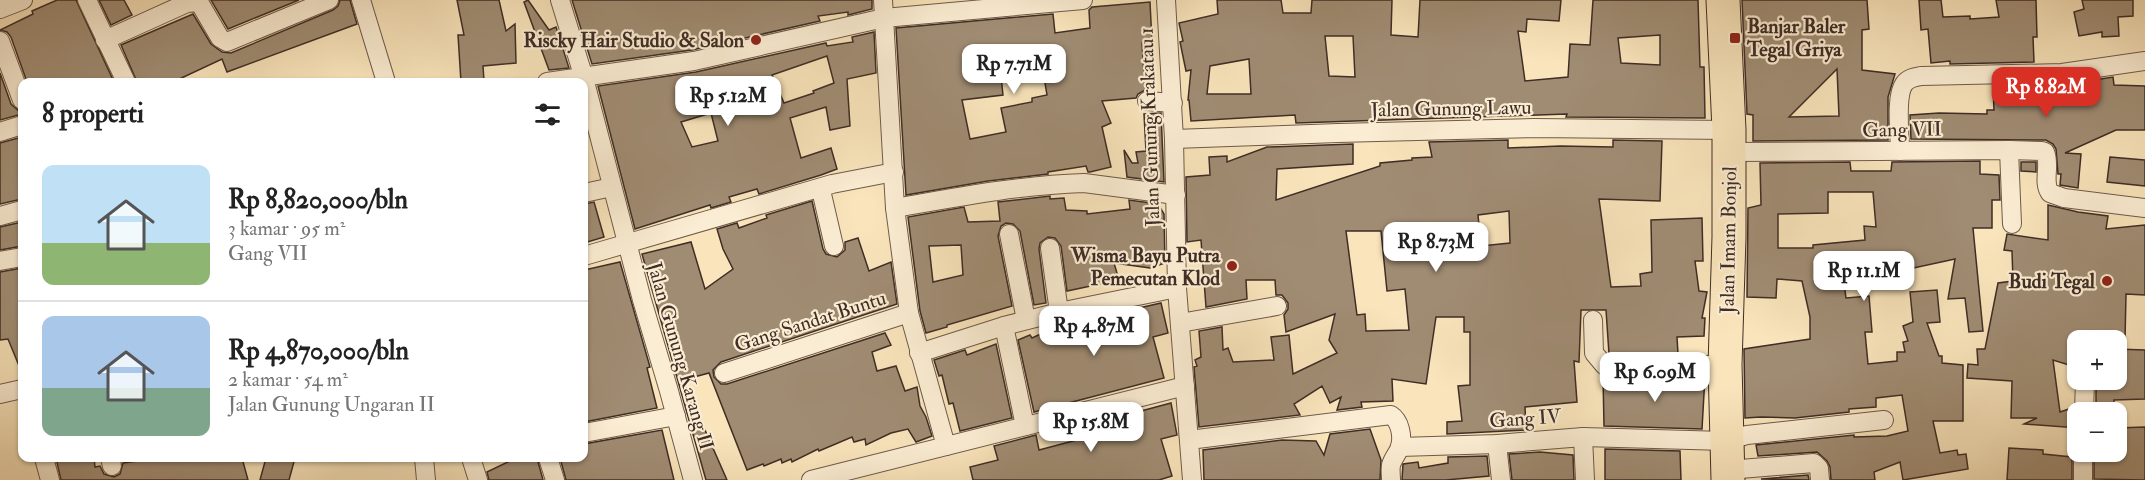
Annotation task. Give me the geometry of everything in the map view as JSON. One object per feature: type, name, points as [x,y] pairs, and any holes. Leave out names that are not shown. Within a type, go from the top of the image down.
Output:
[{"type":"highway","name":"Jalan Imam Bonjol","points":[[1723,0],[1729,141],[1729,248],[1725,366],[1727,464]]},
{"type":"street","points":[[0,9],[23,0]]},
{"type":"street","points":[[87,0],[124,78]]},
{"type":"street","points":[[105,40],[187,3],[199,2],[220,38],[227,42],[329,0]]},
{"type":"street","points":[[361,0],[385,78]]},
{"type":"street","name":"Jalan Gunung Karang II","points":[[560,0],[584,78]]},
{"type":"street","points":[[584,78],[694,61],[884,9],[1083,0]]},
{"type":"street","name":"Jalan Gunung Krakatau 1","points":[[1166,0],[1173,103],[1177,288],[1192,480]]},
{"type":"street","points":[[884,9],[895,208],[909,313],[946,446]]},
{"type":"street","points":[[0,43],[18,90]]},
{"type":"street","points":[[1900,152],[1900,95],[1904,85],[1910,79],[1921,76],[2062,73],[2145,61]]},
{"type":"street","name":"Jalan Gunung Karang II","points":[[588,94],[626,244],[693,480]]},
{"type":"street","points":[[1147,101],[1173,103]]},
{"type":"street","points":[[0,132],[18,126]]},
{"type":"street","name":"Jalan Gunung Lawu","points":[[1174,139],[1534,128],[1729,141]]},
{"type":"street","name":"Gang VII","points":[[1729,141],[1900,152],[2010,150],[2045,152],[2048,158],[2047,190],[2056,196],[2145,208]]},
{"type":"street","points":[[2010,150],[2012,224]]},
{"type":"street","points":[[588,255],[832,184],[894,172]]},
{"type":"street","points":[[895,208],[1017,188],[1073,183],[1176,195]]},
{"type":"street","points":[[588,192],[612,187]]},
{"type":"street","points":[[821,190],[834,246]]},
{"type":"street","points":[[0,216],[18,211]]},
{"type":"street","points":[[1009,234],[1026,321]]},
{"type":"street","points":[[1050,248],[1059,312]]},
{"type":"street","points":[[0,261],[18,258]]},
{"type":"street","points":[[919,353],[1004,326],[1059,312],[1177,288]]},
{"type":"street","points":[[1180,322],[1277,306]]},
{"type":"street","name":"Gang Sandat Buntu","points":[[724,373],[909,313]]},
{"type":"street","points":[[1593,320],[1594,353],[1604,365],[1725,366]]},
{"type":"street","points":[[1004,326],[1025,426]]},
{"type":"street","points":[[811,480],[1185,386]]},
{"type":"street","points":[[0,394],[18,390]]},
{"type":"street","points":[[1189,440],[1391,415],[1397,419],[1399,425],[1400,447],[1391,467],[1391,480]]},
{"type":"street","points":[[588,432],[676,416]]},
{"type":"street","points":[[1727,464],[1747,435],[1884,420]]},
{"type":"street","points":[[1583,437],[1585,480]]},
{"type":"street","name":"Gang IV","points":[[1400,447],[1497,444],[1583,437],[1727,464]]},
{"type":"street","points":[[1497,444],[1502,480]]},
{"type":"street","points":[[45,462],[50,480]]},
{"type":"street","points":[[424,462],[426,480]]},
{"type":"street","points":[[469,462],[478,480]]},
{"type":"street","points":[[549,462],[555,480]]},
{"type":"street","points":[[2083,462],[2083,480]]},
{"type":"street","points":[[1727,464],[1814,463],[1819,468],[1820,480]]},
{"type":"building","points":[[57,0],[76,0],[112,78],[26,78],[11,37],[7,32],[0,30],[33,14],[32,11]]},
{"type":"building","points":[[99,0],[124,0],[132,15],[111,25]]},
{"type":"building","points":[[211,0],[299,0],[228,29]]},
{"type":"building","points":[[340,0],[350,0],[357,24],[227,72],[222,59],[182,78],[135,78],[121,45],[193,14],[211,44],[222,52],[231,53],[338,6]]},
{"type":"building","points":[[457,0],[499,0],[506,31],[515,24],[516,63],[483,66],[484,78],[461,78],[458,35],[464,35]]},
{"type":"building","points":[[528,0],[549,30],[556,27],[569,68],[549,70],[524,2]]},
{"type":"building","points":[[572,0],[872,0],[872,9],[848,15],[848,12],[818,16],[820,21],[692,50],[592,64]]},
{"type":"building","points":[[1217,0],[1281,0],[1283,13],[1311,13],[1312,0],[1392,0],[1391,35],[1418,37],[1420,0],[1561,0],[1559,21],[1527,19],[1526,32],[1518,31],[1525,81],[1568,77],[1570,44],[1590,45],[1593,0],[1698,0],[1700,67],[1704,67],[1705,118],[1566,117],[1567,114],[1296,123],[1295,115],[1191,121],[1188,100],[1191,70],[1186,71],[1179,23],[1218,14]],"holes":[[[1660,35],[1660,65],[1621,63],[1618,38]],[[1325,36],[1353,36],[1355,77],[1329,76]],[[1249,59],[1251,94],[1207,94],[1210,66]]]},
{"type":"building","points":[[1742,0],[1867,0],[1869,29],[1862,30],[1862,70],[1895,74],[1888,97],[1888,140],[1753,141],[1753,115],[1747,114]],"holes":[[[1837,69],[1839,116],[1789,117]]]},
{"type":"building","points":[[1919,0],[1941,0],[1943,17],[1970,16],[1970,19],[1999,17],[1996,0],[2036,0],[2037,37],[2033,37],[2034,62],[1950,64],[1950,61],[1931,63],[1928,29],[1921,30]]},
{"type":"building","points":[[2082,0],[2133,0],[2133,16],[2118,17],[2119,36],[2102,37],[2102,32],[2079,36],[2074,12],[2084,9]]},
{"type":"building","points":[[1150,2],[1152,42],[1142,43],[1145,90],[1136,98],[1102,101],[1111,123],[1102,127],[1111,167],[1088,172],[1086,166],[1048,172],[1048,174],[988,181],[906,195],[896,28],[1053,14],[1055,33],[1090,28],[1089,10],[1092,7]],"holes":[[[1040,53],[1047,95],[1032,98],[1032,102],[1001,108],[1006,132],[970,139],[962,100],[1003,95],[999,57]]]},
{"type":"building","points":[[874,32],[876,73],[847,79],[850,126],[830,130],[826,107],[790,118],[801,158],[831,148],[837,169],[759,194],[757,189],[729,197],[731,202],[711,208],[710,205],[635,229],[598,86],[696,72],[826,43],[827,46],[853,42],[852,37]],"holes":[[[827,56],[834,83],[813,91],[814,93],[784,103],[772,75]],[[711,113],[718,141],[692,147],[681,122]]]},
{"type":"building","points":[[0,73],[11,104],[18,110],[18,115],[0,120]]},
{"type":"building","points":[[2113,77],[2114,85],[2145,86],[2145,130],[2116,130],[2065,153],[2081,154],[2078,188],[2060,185],[2061,174],[2058,174],[2056,149],[2046,140],[1911,139],[1910,115],[1987,114],[1987,110],[1994,110],[1993,86],[2036,85],[2036,89]]},
{"type":"building","points":[[1161,113],[1164,182],[1127,177],[1124,150],[1132,163],[1138,163],[1136,152],[1146,151],[1144,114]]},
{"type":"building","points":[[18,138],[18,200],[0,204],[0,143]]},
{"type":"building","points":[[1508,140],[1508,148],[1613,147],[1613,140],[1662,141],[1660,201],[1599,199],[1611,287],[1641,286],[1640,274],[1652,272],[1651,220],[1702,218],[1703,261],[1695,261],[1699,291],[1707,292],[1702,318],[1705,318],[1704,336],[1677,337],[1678,354],[1609,354],[1606,310],[1581,310],[1579,362],[1574,361],[1577,402],[1525,407],[1526,430],[1447,434],[1447,422],[1462,421],[1458,386],[1470,385],[1470,332],[1464,332],[1464,317],[1436,317],[1426,384],[1392,379],[1393,401],[1361,402],[1362,407],[1337,410],[1341,397],[1330,403],[1322,386],[1294,404],[1300,415],[1199,427],[1194,367],[1197,366],[1195,360],[1201,357],[1199,331],[1222,327],[1223,350],[1228,348],[1233,362],[1274,360],[1271,337],[1289,335],[1293,374],[1337,353],[1329,340],[1335,314],[1286,332],[1284,315],[1288,309],[1288,303],[1282,295],[1276,295],[1275,280],[1246,280],[1247,299],[1206,307],[1201,240],[1187,242],[1186,177],[1210,175],[1209,157],[1227,156],[1227,162],[1267,147],[1353,144],[1353,164],[1277,169],[1276,200],[1380,166],[1380,163],[1432,157],[1429,142]],"holes":[[[1509,211],[1510,243],[1481,246],[1478,215]],[[1346,231],[1381,231],[1387,291],[1405,289],[1409,330],[1366,331],[1365,314],[1357,315]]]},
{"type":"building","points":[[2110,157],[2145,160],[2145,186],[2107,182]]},
{"type":"building","points":[[1980,161],[1980,174],[1999,175],[2000,200],[1992,200],[1992,228],[1973,228],[1983,331],[1969,332],[1965,298],[1948,299],[1955,259],[1844,283],[1846,298],[1869,296],[1872,332],[1865,332],[1868,364],[1897,361],[1897,352],[1905,352],[1903,342],[1908,341],[1903,326],[1913,322],[1910,292],[1937,290],[1940,322],[1927,323],[1939,356],[1942,356],[1942,363],[1963,365],[1963,421],[1933,421],[1940,453],[1957,450],[1958,455],[1966,454],[1968,469],[1903,480],[1900,462],[1874,472],[1875,480],[1831,480],[1827,461],[1817,452],[1758,456],[1756,445],[1854,435],[1854,437],[1887,436],[1908,431],[1902,395],[1876,398],[1876,407],[1849,409],[1849,412],[1795,418],[1745,418],[1744,349],[1810,339],[1810,317],[1802,281],[1777,279],[1776,298],[1747,297],[1748,208],[1761,205],[1760,163],[1850,162],[1851,171],[1891,171],[1892,162]],"holes":[[[1828,192],[1873,192],[1876,227],[1864,226],[1865,240],[1813,245],[1813,248],[1778,248],[1778,214],[1828,213]]]},
{"type":"building","points":[[2021,162],[2036,162],[2036,172],[2021,171]]},
{"type":"building","points":[[1050,196],[1050,199],[1064,198],[1066,210],[1087,211],[1087,214],[1130,209],[1129,200],[1158,204],[1164,214],[1165,263],[1150,268],[1114,263],[1119,280],[1067,291],[1061,246],[1055,238],[1048,237],[1040,243],[1039,249],[1046,303],[1034,305],[1020,231],[1013,224],[1006,223],[1001,226],[998,236],[1012,306],[926,333],[920,311],[908,217],[964,207],[968,222],[1000,221],[998,202]],"holes":[[[961,245],[963,275],[933,282],[929,246]]]},
{"type":"building","points":[[812,201],[826,254],[837,257],[845,250],[845,242],[858,238],[869,271],[891,262],[897,304],[721,362],[713,370],[714,377],[721,384],[727,384],[885,333],[891,345],[872,352],[877,371],[896,366],[905,391],[917,387],[920,406],[932,436],[916,442],[908,429],[891,433],[866,445],[865,439],[854,442],[852,437],[819,451],[818,449],[792,462],[791,459],[782,463],[781,459],[747,470],[709,373],[683,380],[727,480],[706,480],[642,254],[691,242],[705,289],[733,269],[723,249],[717,229],[737,223],[739,228],[767,218],[766,215]]},
{"type":"building","points":[[594,202],[604,237],[588,242],[588,203]]},
{"type":"building","points":[[2048,205],[2108,216],[2106,229],[2145,225],[2145,295],[2126,294],[2125,330],[2067,330],[2067,364],[2053,360],[2060,412],[2067,410],[2067,427],[2024,424],[2037,418],[2011,418],[2012,381],[1967,378],[1968,364],[1978,365],[1977,349],[1985,349],[1998,283],[2013,281],[2012,251],[2004,250],[2007,234],[2048,240]]},
{"type":"building","points":[[18,223],[18,247],[0,250],[0,227]]},
{"type":"building","points":[[620,262],[650,367],[647,368],[657,408],[588,421],[588,269]]},
{"type":"building","points":[[18,269],[18,363],[8,339],[0,340],[0,272]]},
{"type":"building","points":[[1161,303],[1168,333],[1153,337],[1164,378],[1034,412],[1018,340],[1030,335],[1032,338],[1045,332],[1047,335],[1082,323],[1082,321]]},
{"type":"building","points":[[996,344],[1012,418],[960,431],[953,403],[949,404],[942,375],[939,376],[934,360],[965,350],[967,355]]},
{"type":"building","points":[[2127,349],[2145,350],[2145,399],[2096,402],[2096,390],[2127,390]]},
{"type":"building","points":[[1603,376],[1629,376],[1629,388],[1658,385],[1659,376],[1705,376],[1702,429],[1604,426]]},
{"type":"building","points":[[1171,403],[1177,435],[1161,439],[1172,476],[1159,480],[973,480],[970,467],[998,460],[994,446],[1036,435],[1039,450],[1088,437],[1085,426]]},
{"type":"building","points":[[2145,427],[2145,480],[2094,479],[2094,462],[2127,462],[2127,428]]},
{"type":"building","points":[[1370,429],[1381,460],[1380,480],[1204,480],[1203,450],[1282,440],[1316,441],[1324,455],[1330,434]]},
{"type":"building","points":[[662,430],[674,480],[566,480],[561,462],[588,462],[588,443]]},
{"type":"building","points":[[2009,448],[2043,450],[2043,454],[2067,456],[2067,462],[2072,462],[2072,480],[2007,480]]},
{"type":"building","points":[[1605,449],[1680,451],[1681,480],[1605,480]]},
{"type":"building","points":[[1540,452],[1573,455],[1574,480],[1512,480],[1509,454]]},
{"type":"building","points":[[1487,456],[1489,476],[1446,480],[1402,480],[1403,464],[1418,462],[1419,468],[1448,463],[1448,457]]},
{"type":"building","points":[[57,462],[94,462],[95,467],[100,466],[104,474],[114,477],[120,474],[123,463],[131,462],[243,462],[248,480],[61,480]]},
{"type":"building","points":[[265,462],[294,462],[289,480],[260,480]]},
{"type":"building","points":[[508,462],[538,462],[543,480],[489,480],[487,472]]},
{"type":"building","points":[[1808,475],[1809,480],[1761,479]]},
{"type":"place","name":"Banjar Baler Tegal Griya","points":[[1735,38]]},
{"type":"place","name":"Riscky Hair Studio & Salon","points":[[756,40]]},
{"type":"place","name":"Wisma Bayu Putra Pemecutan Klod","points":[[1232,266]]},
{"type":"place","name":"Budi Tegal","points":[[2107,281]]}]
